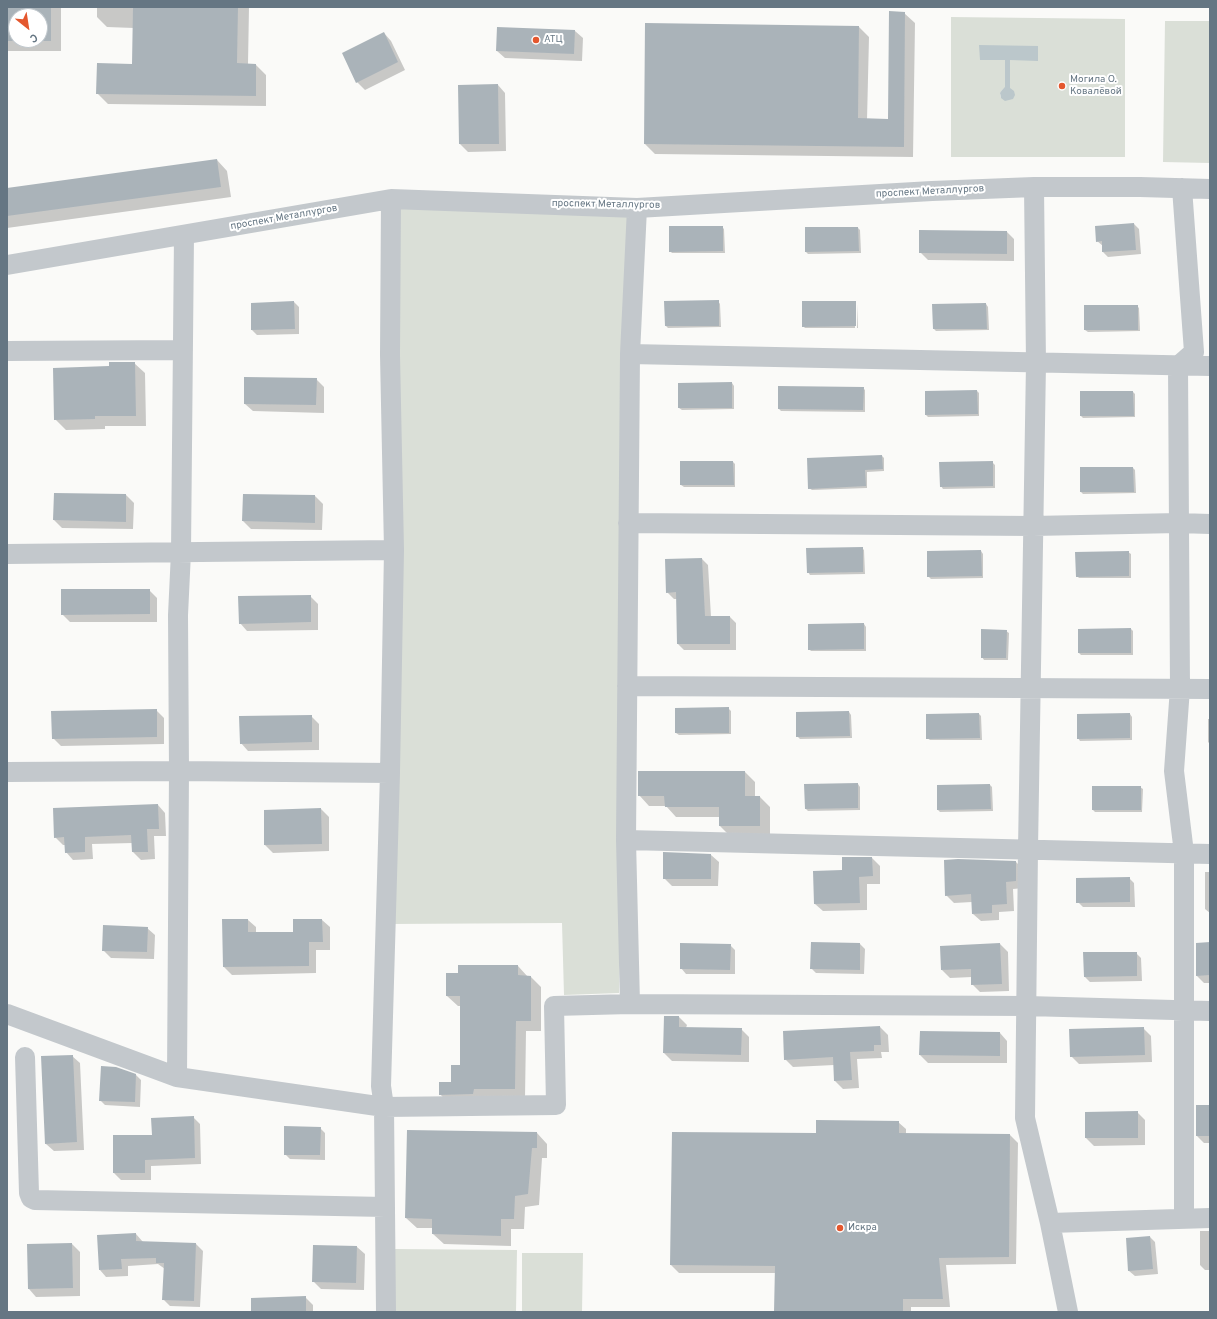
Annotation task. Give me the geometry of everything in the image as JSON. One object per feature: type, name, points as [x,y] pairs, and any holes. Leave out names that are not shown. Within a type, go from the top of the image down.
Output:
[{"type":"street","name":"проспект Металлургов","points":[[7,265],[391,199],[637,208],[1034,187],[1140,186],[1210,189]]},
{"type":"street","points":[[1034,187],[1036,363],[1030,688],[1025,1118],[1050,1223],[1068,1312]]},
{"type":"street","points":[[1182,188],[1194,352],[1178,366],[1180,688],[1174,771],[1184,853],[1184,1219]]},
{"type":"street","points":[[386,1312],[384,1107],[381,1086],[390,773],[394,550],[390,355],[391,199]]},
{"type":"street","points":[[630,1004],[626,840],[628,524],[630,354],[637,208]]},
{"type":"street","points":[[177,1077],[179,771],[178,615],[181,552],[184,235]]},
{"type":"street","points":[[7,351],[183,350]]},
{"type":"street","points":[[630,354],[1210,366]]},
{"type":"street","points":[[628,524],[1033,526],[1178,523],[1210,524]]},
{"type":"street","points":[[7,554],[394,550]]},
{"type":"street","points":[[627,686],[1210,688]]},
{"type":"street","points":[[7,772],[179,771],[390,773]]},
{"type":"street","points":[[626,840],[1210,854]]},
{"type":"street","points":[[7,1014],[177,1077],[384,1107],[556,1105],[554,1006],[630,1004],[1027,1006],[1210,1011]]},
{"type":"street","points":[[26,1057],[30,1198],[35,1200],[385,1207]]},
{"type":"street","points":[[1050,1223],[1210,1218]]},
{"type":"shaded area","points":[[951,17],[1125,19],[1125,157],[951,157]],"holes":[[[1038,46],[1010,60],[1010,88],[1001,98],[1000,94],[1005,88],[1005,60]]]},
{"type":"shaded area","points":[[1165,21],[1210,21],[1210,163],[1163,162]]},
{"type":"shaded area","points":[[979,45],[1038,46],[1038,61],[1010,60],[1010,88],[1014,91],[1015,95],[1013,99],[1005,101],[1001,98],[1000,93],[1005,87],[1005,60],[980,60]]},
{"type":"shaded area","points":[[390,204],[628,207],[619,993],[564,995],[562,923],[389,924]]},
{"type":"shaded area","points":[[395,1249],[517,1250],[516,1312],[395,1312]]},
{"type":"shaded area","points":[[522,1253],[583,1253],[582,1312],[522,1312]]},
{"type":"building","points":[[7,7],[51,7],[51,41],[48,41],[48,8],[8,8],[8,41]]},
{"type":"building","points":[[133,7],[238,7],[237,63],[256,64],[256,96],[96,94],[97,63],[132,64]]},
{"type":"building","points":[[889,11],[905,12],[904,147],[644,144],[645,23],[859,26],[858,118],[888,119]]},
{"type":"building","name":"АТЦ","points":[[497,27],[575,30],[574,54],[496,51]]},
{"type":"building","points":[[384,32],[398,62],[356,83],[342,53]]},
{"type":"building","points":[[498,84],[499,144],[459,144],[458,85]]},
{"type":"building","points":[[217,159],[221,187],[7,216],[7,188]]},
{"type":"building","points":[[1134,223],[1136,250],[1102,252],[1102,241],[1096,242],[1095,226]]},
{"type":"building","points":[[669,226],[723,226],[723,251],[669,252]]},
{"type":"building","points":[[805,227],[858,227],[859,251],[805,252]]},
{"type":"building","points":[[919,230],[1007,231],[1007,254],[919,253]]},
{"type":"building","points":[[719,300],[719,326],[665,326],[664,301]]},
{"type":"building","points":[[294,301],[295,329],[251,330],[251,303]]},
{"type":"building","points":[[802,301],[856,301],[856,326],[802,327]]},
{"type":"building","points":[[986,303],[987,329],[933,329],[932,304]]},
{"type":"building","points":[[1084,305],[1138,305],[1138,330],[1084,330]]},
{"type":"building","points":[[109,362],[135,362],[136,416],[95,416],[95,419],[54,420],[53,368],[109,366]]},
{"type":"building","points":[[244,377],[317,378],[316,405],[244,404]]},
{"type":"building","points":[[732,382],[732,408],[678,408],[678,383]]},
{"type":"building","points":[[778,386],[864,387],[863,410],[778,409]]},
{"type":"building","points":[[977,390],[978,414],[925,415],[925,391]]},
{"type":"building","points":[[1080,391],[1133,391],[1134,416],[1080,416]]},
{"type":"building","points":[[882,455],[883,469],[865,470],[866,486],[808,489],[807,458]]},
{"type":"building","points":[[680,461],[733,461],[734,485],[680,485]]},
{"type":"building","points":[[993,461],[993,486],[940,487],[939,462]]},
{"type":"building","points":[[1080,467],[1133,467],[1134,492],[1080,492]]},
{"type":"building","points":[[54,493],[126,494],[126,522],[53,520]]},
{"type":"building","points":[[243,494],[315,495],[315,523],[242,521]]},
{"type":"building","points":[[863,547],[863,572],[807,573],[806,548]]},
{"type":"building","points":[[981,550],[982,576],[927,577],[927,551]]},
{"type":"building","points":[[1129,551],[1129,576],[1076,577],[1075,552]]},
{"type":"building","points":[[702,558],[705,616],[730,616],[730,644],[677,644],[676,592],[666,593],[665,559]]},
{"type":"building","points":[[61,589],[150,589],[150,614],[61,615]]},
{"type":"building","points":[[311,595],[311,622],[239,624],[238,596]]},
{"type":"building","points":[[864,623],[864,649],[808,650],[808,624]]},
{"type":"building","points":[[1131,628],[1131,653],[1078,653],[1078,629]]},
{"type":"building","points":[[981,629],[1007,630],[1006,658],[981,658]]},
{"type":"building","points":[[729,707],[729,733],[675,733],[675,708]]},
{"type":"building","points":[[157,709],[157,737],[52,739],[51,711]]},
{"type":"building","points":[[849,711],[850,736],[796,737],[796,712]]},
{"type":"building","points":[[979,713],[980,738],[926,739],[926,714]]},
{"type":"building","points":[[1130,713],[1130,738],[1077,739],[1077,714]]},
{"type":"building","points":[[312,715],[312,742],[240,744],[239,716]]},
{"type":"building","points":[[638,771],[745,771],[745,796],[760,796],[760,826],[719,826],[719,807],[665,807],[664,796],[638,796]]},
{"type":"building","points":[[858,783],[858,808],[805,809],[804,784]]},
{"type":"building","points":[[990,784],[991,809],[937,810],[937,785]]},
{"type":"building","points":[[1092,786],[1141,786],[1141,810],[1092,810]]},
{"type":"building","points":[[158,804],[159,829],[147,829],[148,852],[132,852],[131,835],[85,837],[85,852],[65,853],[64,837],[54,838],[53,808]]},
{"type":"building","points":[[321,808],[322,844],[264,845],[264,810]]},
{"type":"building","points":[[663,852],[711,854],[711,879],[663,879]]},
{"type":"building","points":[[842,857],[872,857],[873,876],[859,877],[860,903],[814,904],[813,871],[842,870]]},
{"type":"building","points":[[944,860],[1016,861],[1016,881],[1006,882],[1007,904],[992,905],[992,913],[972,914],[971,894],[945,896]]},
{"type":"building","points":[[1130,877],[1130,902],[1076,903],[1076,878]]},
{"type":"building","points":[[222,919],[248,919],[248,932],[293,932],[293,919],[322,919],[323,942],[309,942],[309,966],[223,967]]},
{"type":"building","points":[[103,925],[148,927],[147,952],[102,951]]},
{"type":"building","points":[[811,942],[860,943],[860,970],[810,969]]},
{"type":"building","points":[[1210,942],[1210,975],[1196,976],[1196,943]]},
{"type":"building","points":[[680,943],[731,944],[730,970],[680,969]]},
{"type":"building","points":[[1000,943],[1002,984],[971,985],[971,969],[941,970],[940,946]]},
{"type":"building","points":[[1083,952],[1137,952],[1137,976],[1084,977]]},
{"type":"building","points":[[458,965],[518,965],[518,975],[531,976],[531,1021],[516,1021],[515,1089],[474,1089],[473,1094],[439,1095],[439,1082],[451,1082],[451,1065],[460,1065],[460,996],[446,996],[446,973],[458,973]]},
{"type":"building","points":[[664,1016],[679,1016],[679,1027],[742,1028],[741,1055],[663,1053]]},
{"type":"building","points":[[880,1026],[881,1045],[874,1045],[874,1051],[850,1052],[852,1080],[834,1081],[833,1057],[784,1060],[783,1031]]},
{"type":"building","points":[[1144,1027],[1145,1055],[1070,1057],[1069,1029]]},
{"type":"building","points":[[920,1031],[1000,1032],[1000,1056],[919,1055]]},
{"type":"building","points":[[73,1055],[77,1142],[45,1144],[41,1056]]},
{"type":"building","points":[[101,1066],[116,1067],[136,1074],[135,1102],[99,1101]]},
{"type":"building","points":[[1196,1105],[1210,1105],[1210,1136],[1196,1136]]},
{"type":"building","points":[[1138,1111],[1138,1138],[1085,1138],[1085,1112]]},
{"type":"building","points":[[194,1116],[195,1158],[145,1160],[145,1173],[113,1173],[113,1135],[152,1135],[151,1118]]},
{"type":"building","name":"Искра","points":[[816,1120],[899,1121],[899,1133],[1010,1134],[1009,1257],[939,1258],[943,1299],[903,1299],[903,1312],[774,1312],[775,1266],[670,1265],[672,1132],[816,1133]]},
{"type":"building","points":[[284,1126],[321,1127],[320,1155],[284,1155]]},
{"type":"building","points":[[407,1130],[537,1132],[537,1148],[532,1148],[528,1194],[515,1196],[514,1219],[501,1219],[501,1236],[432,1234],[432,1219],[405,1218]]},
{"type":"building","points":[[136,1233],[136,1241],[196,1243],[194,1301],[162,1300],[164,1263],[156,1263],[156,1258],[121,1259],[122,1269],[99,1270],[97,1235]]},
{"type":"building","points":[[1150,1236],[1153,1269],[1128,1271],[1126,1238]]},
{"type":"building","points":[[72,1243],[73,1288],[28,1289],[27,1244]]},
{"type":"building","points":[[313,1245],[357,1246],[356,1283],[312,1282]]},
{"type":"building","points":[[306,1296],[306,1312],[251,1312],[251,1298]]},
{"type":"place","name":"АТЦ","points":[[536,40]]},
{"type":"place","name":"Могила О. Ковалёвой","points":[[1062,86]]},
{"type":"place","name":"Искра","points":[[840,1228]]}]
